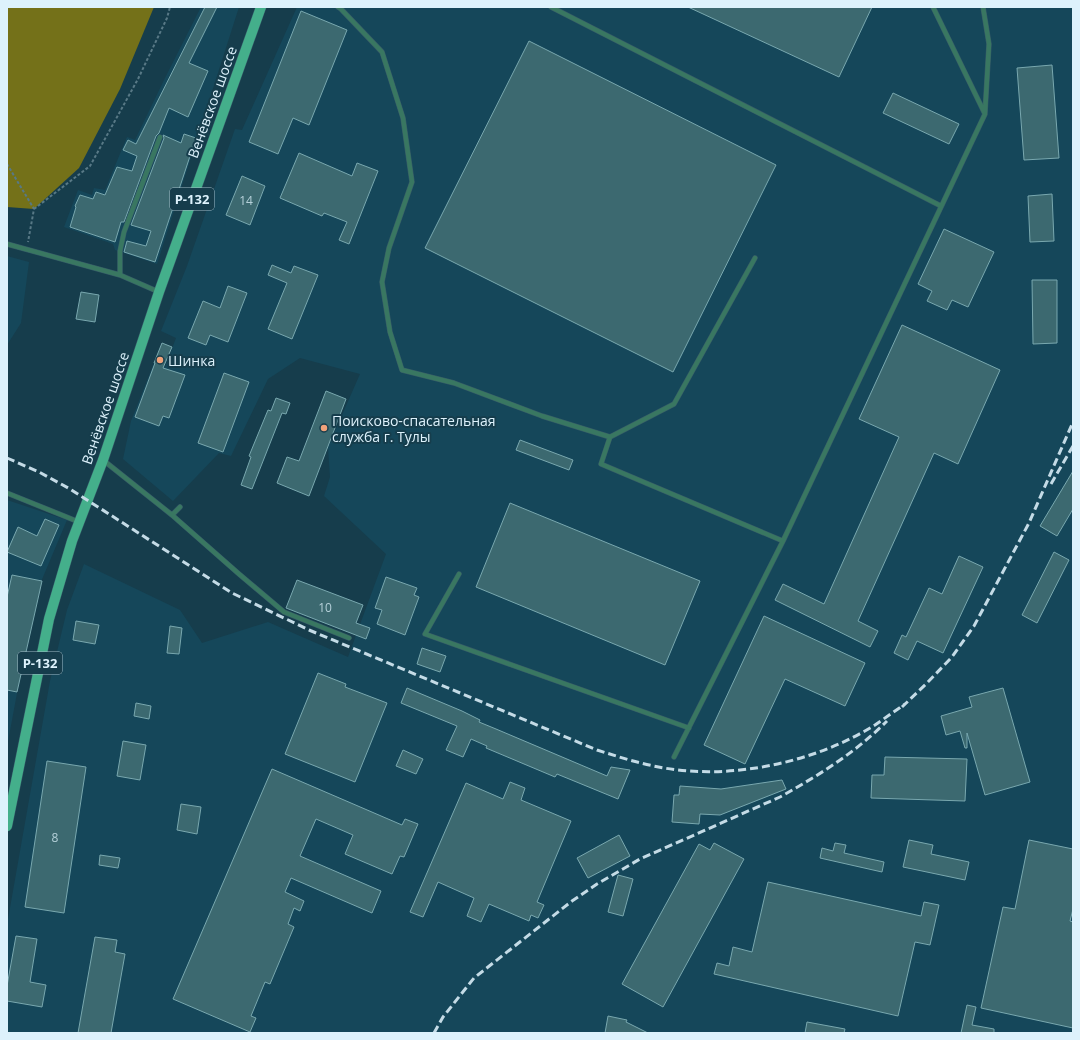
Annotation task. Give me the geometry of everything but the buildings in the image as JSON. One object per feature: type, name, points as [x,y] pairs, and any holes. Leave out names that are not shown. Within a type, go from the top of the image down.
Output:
[{"type":"main road","name":"Венёвское шоссе","points":[[7,826],[49,619],[79,522],[103,460],[159,292],[261,7]]},
{"type":"lane","points":[[338,7],[382,52],[403,118],[412,182],[389,248],[382,282],[390,332],[402,370],[454,383],[542,416],[610,437]]},
{"type":"lane","points":[[551,7],[941,206]]},
{"type":"lane","points":[[933,7],[984,114]]},
{"type":"lane","points":[[674,757],[783,541],[984,114],[989,44],[983,7]]},
{"type":"lane","points":[[120,276],[120,251],[124,232],[160,137]]},
{"type":"lane","points":[[7,244],[120,276],[159,292]]},
{"type":"lane","points":[[755,258],[674,404],[610,437],[601,464],[783,541]]},
{"type":"lane","points":[[103,460],[172,515],[284,612],[349,638]]},
{"type":"lane","points":[[7,493],[79,522]]},
{"type":"lane","points":[[172,515],[180,507]]},
{"type":"lane","points":[[459,574],[424,634],[689,728]]},
{"type":"path","points":[[34,208],[90,166],[138,79],[167,18],[170,7]]},
{"type":"path","points":[[7,164],[34,208],[27,249]]},
{"type":"shaded area","points":[[7,7],[154,7],[120,89],[79,168],[34,209],[7,207]]},
{"type":"shaded area","points":[[201,7],[239,7],[157,264],[115,250],[113,244],[64,227],[78,190],[92,195],[94,188],[105,190],[127,137],[135,140]]},
{"type":"shaded area","points":[[297,7],[1073,7],[1073,1033],[7,1033],[7,925],[50,681],[67,610],[84,564],[180,610],[202,643],[268,622],[348,657],[386,554],[324,496],[330,477],[328,447],[360,374],[300,358],[268,379],[231,456],[219,453],[173,501],[123,459],[131,421],[154,363],[165,367],[176,338],[161,331],[187,266],[235,129],[242,130]]},
{"type":"shaded area","points":[[7,256],[29,262],[21,323],[7,345]]},
{"type":"shaded area","points":[[7,500],[67,520],[35,596],[7,747]]},
{"type":"railway","points":[[902,707],[952,657],[974,626],[1029,523],[1073,422]]},
{"type":"railway","points":[[1051,484],[1073,446]]},
{"type":"railway","points":[[7,458],[39,472],[70,489],[232,593],[309,630],[597,750],[630,760],[664,768],[718,772],[773,765],[801,758],[852,738],[875,725],[905,704]]},
{"type":"railway","points":[[434,1033],[443,1017],[474,978],[572,901],[597,884],[640,859],[780,797],[823,772],[875,733],[887,721]]},
{"type":"place","name":"Шинка","points":[[160,360]]},
{"type":"place","name":"Поисково-спасательная служба г. Тулы","points":[[324,428]]}]
